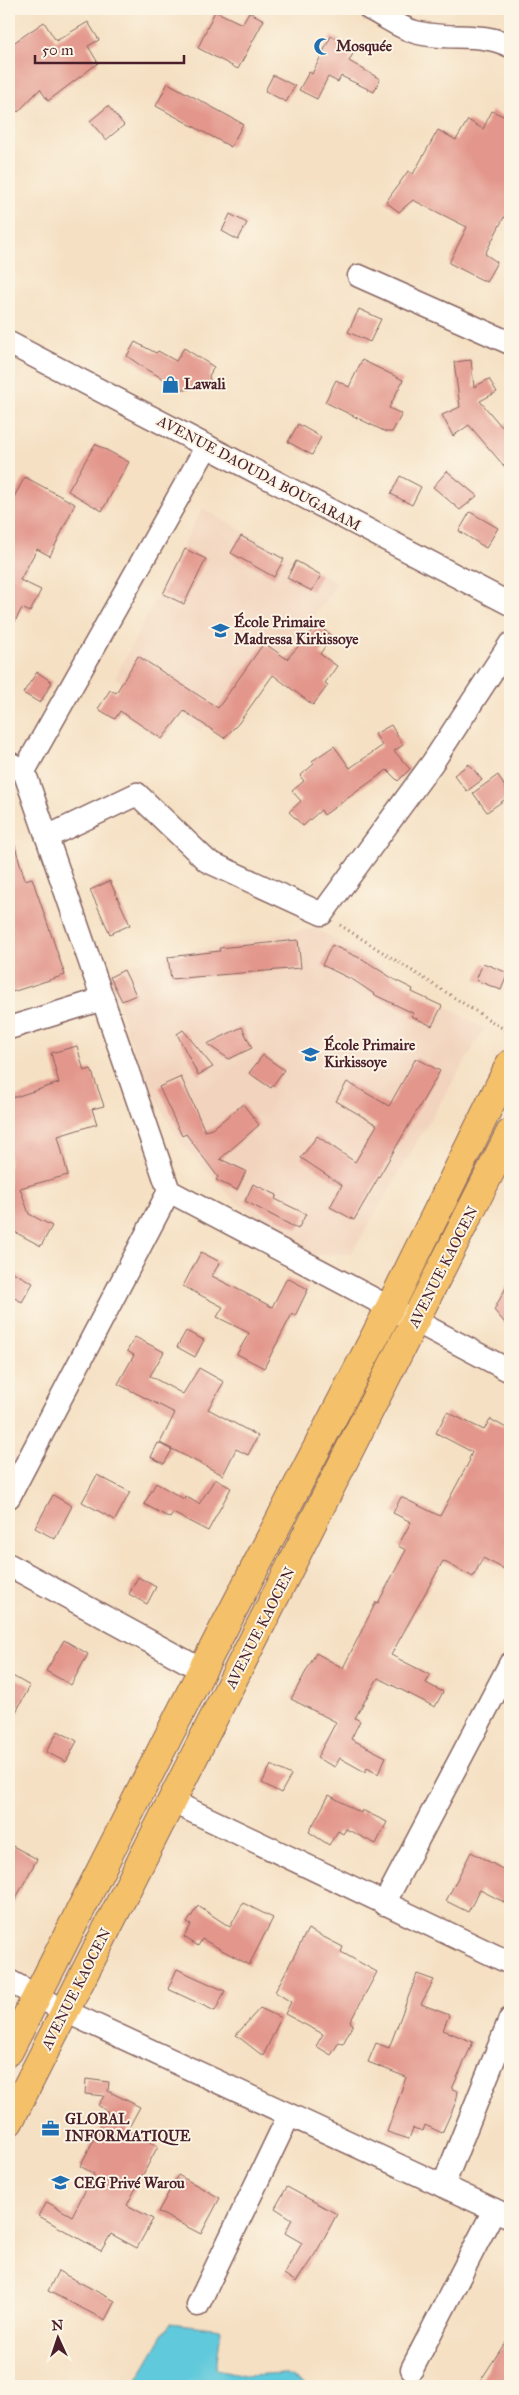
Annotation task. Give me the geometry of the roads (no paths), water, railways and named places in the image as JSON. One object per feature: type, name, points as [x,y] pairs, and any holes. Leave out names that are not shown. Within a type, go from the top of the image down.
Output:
[{"type":"highway","name":"AVENUE KAOCEN","points":[[9,2051],[202,1670],[390,1307],[510,1064]]},
{"type":"highway","name":"AVENUE KAOCEN","points":[[9,2122],[416,1322],[510,1133]]},
{"type":"street","points":[[370,9],[414,32],[442,36],[506,38]]},
{"type":"street","points":[[359,276],[510,344]]},
{"type":"street","name":"AVENUE DAOUDA BOUGARAM","points":[[9,343],[510,604]]},
{"type":"street","points":[[207,446],[17,767],[47,837],[169,1191],[510,1371]]},
{"type":"street","points":[[47,837],[137,794],[207,861],[322,914],[433,762],[510,644]]},
{"type":"street","points":[[9,1028],[103,999]]},
{"type":"street","points":[[9,1497],[169,1191]]},
{"type":"street","points":[[9,1565],[202,1670]]},
{"type":"street","points":[[384,1904],[510,1664]]},
{"type":"street","points":[[171,1801],[510,1963]]},
{"type":"street","points":[[9,1981],[64,2011],[502,2213],[412,2369]]},
{"type":"street","points":[[444,2186],[510,2019]]},
{"type":"street","points":[[198,2305],[289,2115]]},
{"type":"water","points":[[170,2323],[221,2329],[216,2369],[249,2376],[284,2374],[310,2386],[133,2386]]},
{"type":"place","name":"Mosquée","points":[[322,46]]},
{"type":"place","name":"Lawali","points":[[170,384]]},
{"type":"place","name":"École Primaire Madressa Kirkissoye","points":[[220,631]]},
{"type":"place","name":"École Primaire Kirkissoye","points":[[310,1054]]},
{"type":"place","name":"GLOBAL INFORMATIQUE","points":[[51,2128]]},
{"type":"place","name":"CEG Privé Warou","points":[[60,2183]]}]
